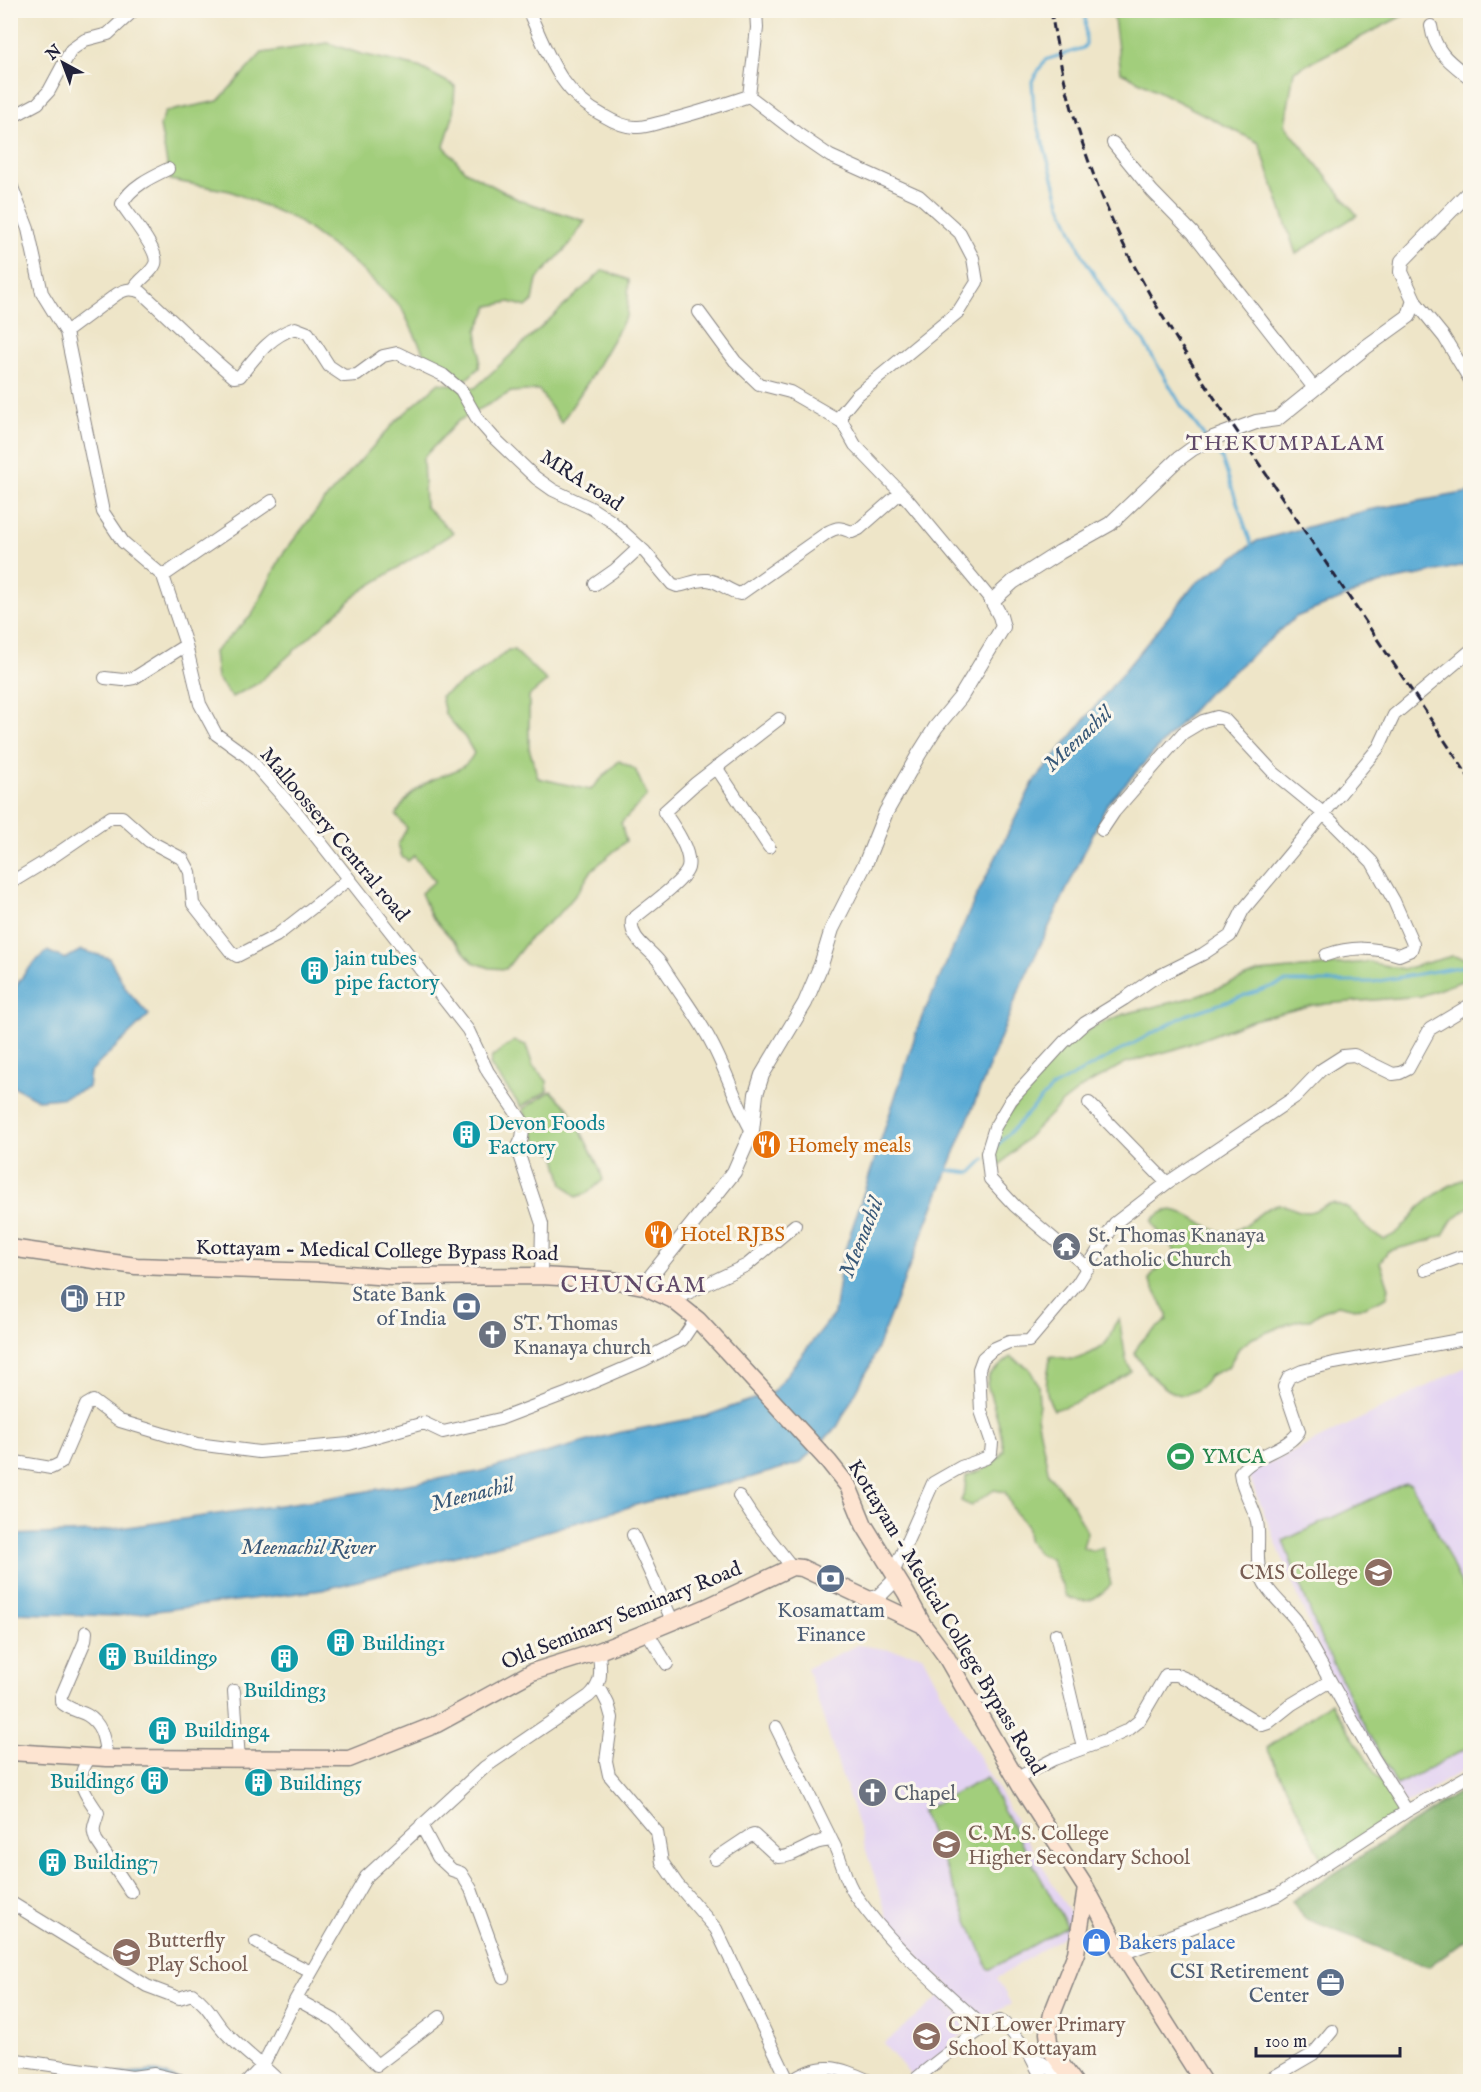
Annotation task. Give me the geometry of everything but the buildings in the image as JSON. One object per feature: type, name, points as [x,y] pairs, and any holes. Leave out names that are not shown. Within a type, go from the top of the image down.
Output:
[{"type":"main road","name":"Kottayam - Medical College Bypass Road","points":[[10,1248],[136,1266],[318,1272],[390,1277],[541,1276],[612,1280],[643,1286],[673,1300],[697,1320],[829,1462],[848,1486],[864,1525],[923,1625],[945,1655],[1017,1778],[1086,1888],[1122,1954],[1203,2082]]},
{"type":"main road","points":[[792,1567],[802,1568],[923,1625]]},
{"type":"main road","name":"Old Seminary Seminary Road","points":[[10,1752],[90,1758],[349,1759],[436,1724],[532,1672],[599,1651],[673,1622],[792,1567]]},
{"type":"main road","points":[[1074,2082],[1050,2049],[1048,2033],[1052,2014],[1076,1953],[1086,1888]]},
{"type":"street","points":[[10,118],[38,104],[49,91],[71,50],[85,40],[108,34],[134,10]]},
{"type":"street","points":[[528,10],[548,56],[572,92],[589,108],[618,124],[638,127],[650,125],[749,96]]},
{"type":"street","points":[[749,96],[757,28],[756,10]]},
{"type":"street","points":[[1431,26],[1434,42],[1449,61],[1470,78]]},
{"type":"street","points":[[643,1286],[734,1172],[752,1131],[756,1094],[762,1075],[805,1003],[832,929],[866,862],[886,812],[936,727],[960,698],[1003,627],[992,601],[900,493],[855,445],[842,422],[842,413],[856,396],[958,312],[977,282],[973,258],[960,233],[919,196],[830,156],[749,96]]},
{"type":"street","points":[[1113,143],[1152,191],[1193,233],[1314,388]]},
{"type":"street","points":[[66,332],[117,294],[124,290],[134,289],[138,281],[154,267],[157,259],[151,246],[122,204],[126,195],[168,169]]},
{"type":"street","points":[[10,182],[28,229],[42,293],[66,332],[103,512],[123,542],[163,576],[272,501]]},
{"type":"street","points":[[1470,191],[1402,261],[1401,272],[1414,300],[1444,337],[1470,380]]},
{"type":"street","name":"MRA road","points":[[134,289],[141,292],[189,336],[206,355],[234,377],[240,376],[269,342],[280,333],[295,328],[308,333],[329,366],[344,376],[357,375],[382,356],[397,353],[443,375],[461,390],[478,420],[493,437],[536,478],[553,490],[601,514],[639,547],[672,584],[677,586],[693,581],[708,580],[740,594],[837,527],[852,532],[859,529],[900,493]]},
{"type":"street","points":[[992,601],[1013,582],[1110,524],[1178,460],[1207,441],[1256,422],[1277,419],[1408,316],[1414,300]]},
{"type":"street","points":[[699,312],[735,361],[759,384],[790,392],[842,422]]},
{"type":"street","points":[[595,584],[615,570],[639,547]]},
{"type":"street","name":"Malloossery Central road","points":[[163,576],[186,645],[200,704],[216,734],[248,757],[299,815],[345,882],[468,1030],[488,1072],[524,1124],[522,1138],[517,1149],[542,1224],[541,1276]]},
{"type":"street","points":[[105,678],[123,680],[134,678],[186,645]]},
{"type":"street","points":[[1088,1268],[1015,1206],[990,1179],[987,1153],[995,1127],[1011,1100],[1064,1042],[1085,1023],[1151,980],[1203,954],[1230,936],[1243,910],[1379,747],[1394,715],[1470,651]]},
{"type":"street","points":[[1102,830],[1114,812],[1183,733],[1203,721],[1216,717],[1224,719],[1274,773],[1323,813],[1372,862],[1394,901],[1413,944],[1411,950],[1399,955],[1380,949],[1346,948],[1326,955]]},
{"type":"street","points":[[752,1131],[704,1029],[656,957],[634,936],[631,929],[632,920],[687,872],[688,865],[682,841],[664,812],[716,767],[779,719]]},
{"type":"street","points":[[716,767],[769,847]]},
{"type":"street","points":[[10,883],[111,817],[122,817],[149,841],[183,859],[190,872],[193,904],[231,952],[237,956],[276,936],[345,882]]},
{"type":"street","points":[[868,1600],[879,1596],[895,1576],[933,1483],[961,1467],[986,1458],[991,1453],[992,1443],[981,1411],[979,1369],[984,1358],[993,1349],[1010,1342],[1029,1341],[1078,1284],[1115,1222],[1167,1183],[1295,1096],[1321,1070],[1343,1056],[1354,1054],[1393,1074],[1401,1073],[1408,1069],[1430,1029],[1470,1005]]},
{"type":"street","points":[[1089,1103],[1167,1183]]},
{"type":"street","points":[[673,1300],[747,1265],[795,1225]]},
{"type":"street","points":[[1425,1270],[1460,1257],[1470,1258]]},
{"type":"street","points":[[10,1461],[51,1468],[61,1463],[86,1405],[93,1401],[120,1421],[197,1444],[259,1452],[349,1444],[424,1423],[444,1432],[500,1419],[644,1360],[682,1340],[697,1320]]},
{"type":"street","points":[[1407,1811],[1373,1757],[1296,1620],[1267,1589],[1259,1570],[1259,1535],[1256,1519],[1240,1473],[1245,1466],[1274,1448],[1295,1439],[1299,1431],[1284,1387],[1289,1377],[1302,1371],[1334,1363],[1470,1338]]},
{"type":"street","points":[[739,1496],[792,1567]]},
{"type":"street","points":[[633,1535],[673,1622]]},
{"type":"street","points":[[86,1632],[85,1641],[61,1697],[61,1702],[87,1716],[102,1730],[107,1758]]},
{"type":"street","points":[[647,1632],[667,1664]]},
{"type":"street","points":[[1056,1634],[1083,1748]]},
{"type":"street","points":[[247,2082],[263,2065],[296,1999],[366,1876],[485,1767],[597,1689],[600,1680],[599,1651]]},
{"type":"street","points":[[1017,1778],[1054,1759],[1128,1730],[1139,1720],[1166,1675],[1177,1675],[1189,1680],[1262,1725],[1330,1681]]},
{"type":"street","points":[[597,1689],[602,1692],[612,1718],[606,1761],[609,1775],[657,1832],[662,1862],[677,1884],[716,1929],[790,2082],[801,2074],[821,2067],[840,2068],[872,2082]]},
{"type":"street","points":[[234,1691],[240,1759]]},
{"type":"street","points":[[776,1727],[837,1849],[853,1893],[884,1934],[921,1972],[984,2028]]},
{"type":"street","points":[[90,1758],[81,1768],[80,1775],[89,1800],[98,1813],[93,1824],[93,1833],[132,1892]]},
{"type":"street","points":[[1122,1954],[1278,1895],[1407,1811],[1470,1775]]},
{"type":"street","points":[[421,1825],[438,1857],[452,1870],[461,1873],[471,1889],[503,1977]]},
{"type":"street","points":[[716,1859],[748,1836],[754,1835],[778,1857],[785,1858],[823,1840],[832,1841]]},
{"type":"street","points":[[10,1902],[147,1986],[179,1998],[192,1994],[204,2002],[228,2036],[280,2082]]},
{"type":"street","points":[[256,1942],[311,1972]]},
{"type":"street","points":[[296,1999],[334,2020],[377,2064],[440,2017]]},
{"type":"street","points":[[912,2082],[984,2028],[1000,2021],[1028,2051],[1064,2082]]},
{"type":"street","points":[[1265,2082],[1312,2054],[1332,2031]]},
{"type":"street","points":[[1028,2051],[1044,2082]]},
{"type":"street","points":[[10,2059],[132,2077],[154,2074],[187,2082]]},
{"type":"shaded area","name":"CMS College","points":[[1470,1365],[1470,1766],[1405,1804],[1328,1670],[1248,1474]]},
{"type":"shaded area","name":"C. M. S. College Higher Secondary School","points":[[858,1645],[922,1655],[946,1701],[1078,1927],[997,1978],[1011,2004],[984,2018],[924,1963],[888,1918],[807,1668]]},
{"type":"shaded area","name":"CNI Lower Primary School Kottayam","points":[[942,1995],[970,2028],[913,2077],[883,2044]]},
{"type":"green space","points":[[1113,11],[1412,11],[1294,71],[1285,125],[1357,215],[1296,254],[1259,143],[1121,72]]},
{"type":"green space","points":[[328,43],[361,54],[419,67],[455,86],[453,116],[444,146],[465,171],[519,200],[585,221],[570,244],[537,279],[533,301],[526,307],[510,302],[489,306],[477,330],[479,368],[463,382],[428,362],[401,307],[352,261],[295,219],[230,191],[170,180],[160,126],[165,112],[218,101],[262,53]]},
{"type":"green space","points":[[603,270],[629,280],[627,315],[590,379],[561,423],[539,390],[511,392],[458,421],[423,458],[425,506],[453,533],[361,591],[257,684],[232,697],[217,678],[214,652],[252,615],[282,555],[323,502],[396,421],[439,383],[475,388]]},
{"type":"green space","points":[[11,451],[17,467],[16,503],[11,506]]},
{"type":"green space","points":[[508,650],[514,650],[547,681],[529,696],[529,748],[538,778],[590,790],[619,761],[635,769],[647,796],[621,823],[626,841],[592,870],[578,892],[560,913],[529,939],[506,969],[490,968],[473,962],[431,916],[421,893],[435,881],[414,856],[408,861],[402,857],[398,844],[407,828],[396,815],[410,795],[419,788],[461,768],[470,759],[474,753],[464,736],[445,714],[441,696],[485,669]]},
{"type":"green space","points":[[1452,956],[1470,959],[1470,978],[1421,996],[1313,1005],[1250,1021],[1176,1049],[1125,1063],[1083,1087],[1061,1104],[993,1172],[989,1153],[1006,1116],[1054,1056],[1091,1028],[1124,1014],[1198,996],[1259,972],[1367,962],[1404,969]]},
{"type":"green space","points":[[514,1041],[526,1045],[533,1066],[547,1081],[547,1091],[521,1107],[490,1065],[492,1057]]},
{"type":"green space","points":[[551,1091],[570,1110],[599,1167],[603,1180],[587,1193],[576,1197],[563,1184],[555,1154],[538,1144],[523,1109]]},
{"type":"green space","points":[[1470,1178],[1470,1206],[1452,1220],[1443,1235],[1388,1251],[1380,1262],[1389,1288],[1387,1297],[1364,1307],[1351,1308],[1338,1305],[1321,1312],[1310,1320],[1285,1325],[1253,1338],[1239,1348],[1228,1367],[1209,1376],[1203,1384],[1189,1393],[1174,1393],[1162,1385],[1135,1353],[1144,1339],[1167,1320],[1167,1314],[1149,1280],[1154,1272],[1176,1253],[1152,1221],[1161,1213],[1170,1210],[1179,1211],[1206,1226],[1225,1232],[1244,1226],[1273,1206],[1282,1205],[1308,1212],[1333,1203],[1354,1213],[1367,1229],[1384,1239],[1400,1230],[1420,1207],[1437,1194],[1457,1182]]},
{"type":"green space","points":[[1119,1319],[1126,1359],[1131,1371],[1094,1394],[1054,1410],[1046,1389],[1050,1356],[1073,1359],[1090,1353],[1108,1340],[1113,1326]]},
{"type":"green space","points":[[1011,1357],[1029,1368],[1038,1385],[1037,1417],[1049,1475],[1072,1503],[1087,1532],[1083,1547],[1092,1551],[1103,1547],[1111,1585],[1090,1600],[1080,1601],[1066,1596],[1051,1559],[1037,1553],[1028,1540],[1026,1524],[1015,1513],[1005,1492],[994,1490],[971,1506],[961,1501],[965,1491],[966,1476],[992,1464],[1004,1450],[987,1384],[989,1375]]},
{"type":"green space","points":[[1405,1483],[1411,1484],[1431,1519],[1470,1603],[1470,1747],[1397,1785],[1320,1637],[1283,1541]]},
{"type":"green space","points":[[1331,1702],[1399,1812],[1324,1863],[1267,1748]]},
{"type":"green space","points":[[986,1778],[1067,1926],[989,1970],[921,1811]]},
{"type":"green space","points":[[1464,1789],[1470,1799],[1470,1936],[1428,1967],[1304,1918],[1292,1901]]},
{"type":"water","name":"Meenachil River","points":[[1470,492],[1470,564],[1378,584],[1296,617],[1208,693],[1107,804],[1021,986],[870,1366],[837,1427],[800,1463],[749,1478],[646,1502],[510,1542],[322,1590],[117,1616],[11,1613],[10,1535],[93,1532],[321,1499],[478,1472],[617,1433],[706,1416],[773,1392],[834,1314],[842,1259],[919,1024],[976,897],[1033,783],[1195,584],[1257,541],[1368,510]]},
{"type":"water","points":[[81,950],[109,958],[127,990],[149,1015],[90,1072],[88,1088],[61,1098],[38,1100],[11,1085],[11,999],[25,973],[47,951],[65,959]]},
{"type":"water","points":[[154,2071],[187,2082],[31,2082],[37,2079]]},
{"type":"waterway","points":[[1085,10],[1086,44],[1083,48],[1045,60],[1032,81],[1034,111],[1060,203],[1084,258],[1114,307],[1141,337],[1181,405],[1205,437]]},
{"type":"waterway","points":[[1211,445],[1222,459],[1252,546]]},
{"type":"waterway","points":[[993,1150],[1053,1087],[1186,1015],[1286,982],[1373,982],[1470,965]]},
{"type":"waterway","points":[[946,1170],[971,1173],[985,1159]]},
{"type":"railway","points":[[1051,10],[1065,81],[1085,151],[1112,219],[1144,284],[1209,390],[1470,779]]},
{"type":"place","name":"jain tubes pipe factory","points":[[314,970]]},
{"type":"place","name":"Devon Foods Factory","points":[[467,1135]]},
{"type":"place","name":"Homely meals","points":[[767,1145]]},
{"type":"place","name":"Hotel RJBS","points":[[659,1234]]},
{"type":"place","name":"St. Thomas Knanaya Catholic Church","points":[[1067,1247]]},
{"type":"place","name":"HP","points":[[74,1299]]},
{"type":"place","name":"State Bank of India","points":[[467,1306]]},
{"type":"place","name":"ST. Thomas Knanaya church","points":[[492,1335]]},
{"type":"place","name":"YMCA","points":[[1181,1456]]},
{"type":"place","name":"CMS College","points":[[1379,1572]]},
{"type":"place","name":"Kosamattam Finance","points":[[831,1579]]},
{"type":"place","name":"Building1","points":[[341,1643]]},
{"type":"place","name":"Building9","points":[[112,1657]]},
{"type":"place","name":"Building3","points":[[285,1659]]},
{"type":"place","name":"Building4","points":[[163,1730]]},
{"type":"place","name":"Building6","points":[[155,1781]]},
{"type":"place","name":"Building5","points":[[258,1783]]},
{"type":"place","name":"Chapel","points":[[873,1793]]},
{"type":"place","name":"C. M. S. College Higher Secondary School","points":[[947,1845]]},
{"type":"place","name":"Building7","points":[[52,1862]]},
{"type":"place","name":"Bakers palace","points":[[1097,1942]]},
{"type":"place","name":"Butterfly Play School","points":[[126,1952]]},
{"type":"place","name":"CSI Retirement Center","points":[[1330,1983]]},
{"type":"place","name":"CNI Lower Primary School Kottayam","points":[[927,2036]]},
{"type":"district","name":"THEKUMPALAM","points":[[1286,442]]},
{"type":"district","name":"CHUNGAM","points":[[634,1284]]},
{"type":"water label","name":"Meenachil","points":[[1077,738]]},
{"type":"water label","name":"Meenachil","points":[[860,1237]]},
{"type":"water label","name":"Meenachil","points":[[472,1493]]}]
